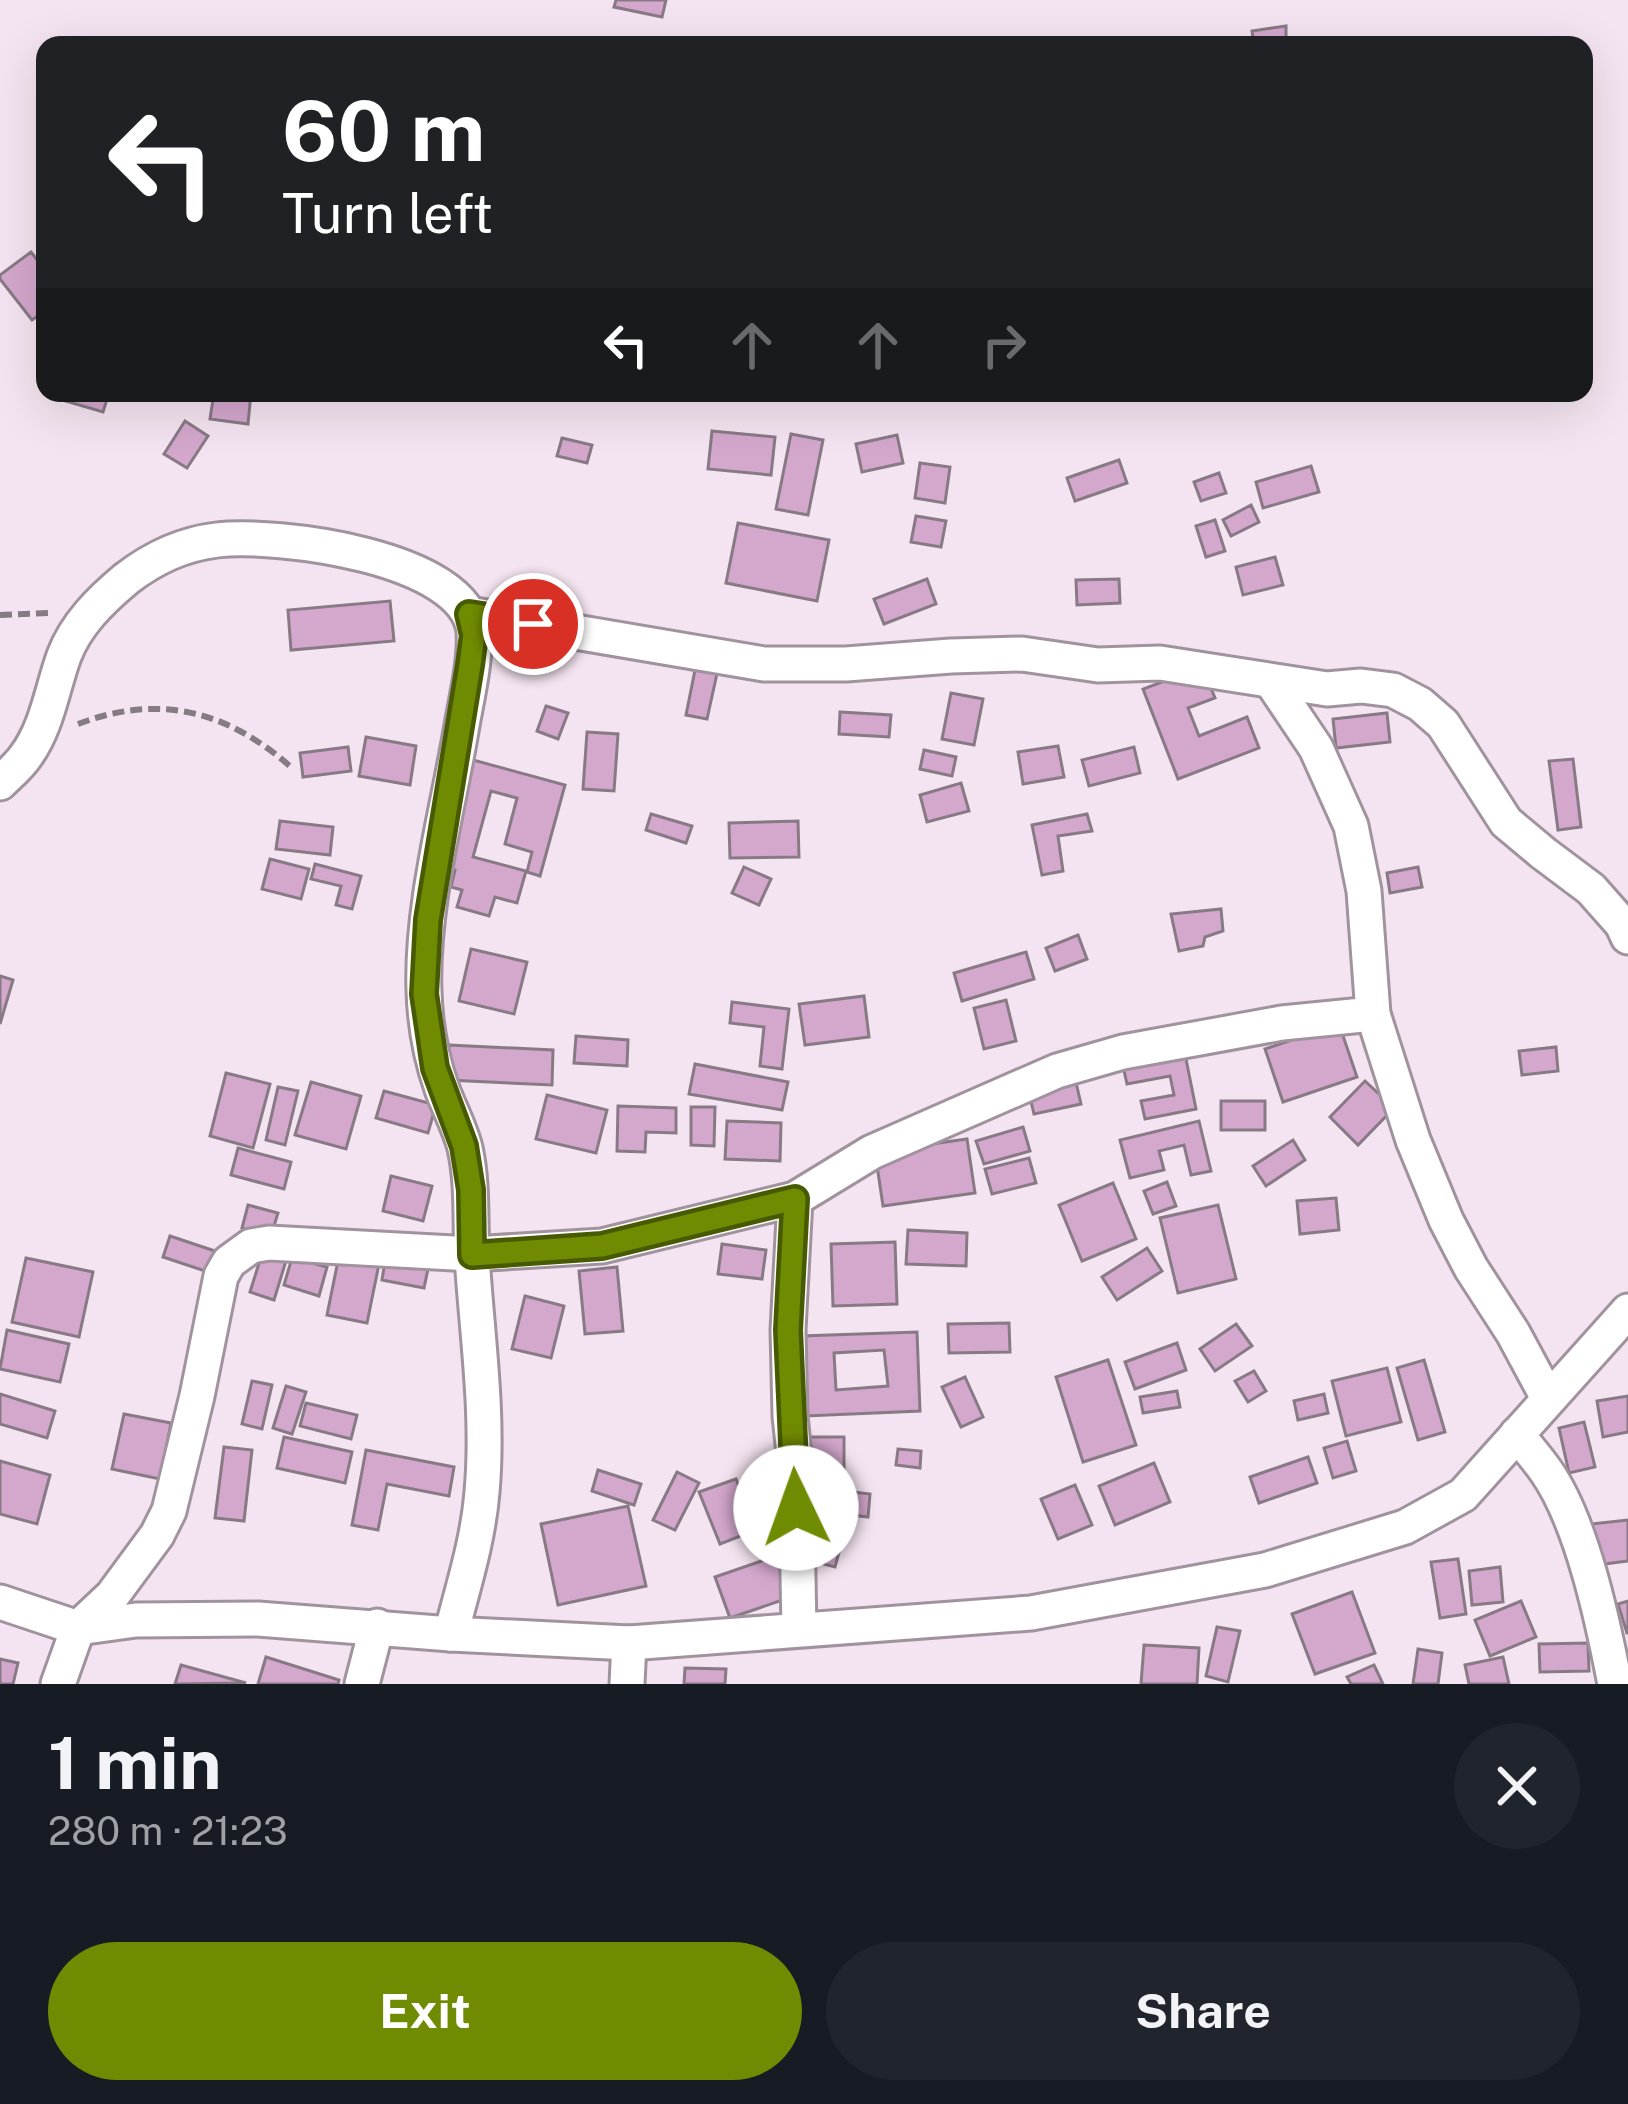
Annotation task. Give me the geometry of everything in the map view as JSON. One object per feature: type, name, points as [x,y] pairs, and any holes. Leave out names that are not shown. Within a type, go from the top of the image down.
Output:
[{"type":"street","points":[[0,783],[26,756],[44,721],[66,652],[91,611],[126,579],[171,551],[215,540],[257,538],[352,550],[386,560],[454,596],[469,614],[472,655],[428,920],[424,994],[435,1068],[464,1146],[479,1337],[482,1489],[477,1535],[451,1634]]},
{"type":"street","points":[[469,614],[764,664],[1022,654],[1098,665],[1160,663],[1327,689],[1393,690],[1420,704],[1443,724],[1506,821],[1592,890],[1628,938]]},
{"type":"street","points":[[1271,681],[1316,748],[1351,826],[1364,891],[1373,1014],[1413,1139],[1471,1268],[1514,1333],[1548,1398]]},
{"type":"street","points":[[58,1684],[78,1628],[112,1596],[169,1511],[220,1276],[229,1262],[251,1246],[289,1242],[472,1255],[602,1246],[795,1199],[872,1152],[1057,1071],[1123,1052],[1282,1023],[1373,1014]]},
{"type":"street","points":[[795,1199],[788,1330],[799,1628]]},
{"type":"street","points":[[0,1602],[78,1628],[136,1620],[258,1619],[629,1643],[1031,1613],[1265,1570],[1406,1527],[1462,1495],[1628,1311]]},
{"type":"street","points":[[1516,1434],[1548,1474],[1571,1522],[1597,1603],[1615,1684]]},
{"type":"street","points":[[362,1684],[376,1627]]},
{"type":"street","points":[[627,1684],[629,1643]]},
{"type":"path","points":[[0,615],[91,611]]},
{"type":"path","points":[[35,738],[127,709],[160,707],[223,722],[249,734],[292,768]]},
{"type":"building","points":[[616,0],[666,0],[662,17],[614,7]]},
{"type":"building","points":[[1286,26],[1286,36],[1253,36],[1252,31]]},
{"type":"building","points":[[31,252],[36,258],[36,317],[32,320],[0,275]]},
{"type":"building","points":[[69,402],[106,402],[103,412]]},
{"type":"building","points":[[213,402],[250,402],[248,424],[210,419]]},
{"type":"building","points":[[185,421],[208,436],[187,468],[164,454]]},
{"type":"building","points":[[712,431],[775,437],[771,475],[708,469]]},
{"type":"building","points":[[791,434],[823,440],[808,515],[776,509]]},
{"type":"building","points":[[897,435],[903,463],[862,472],[856,444]]},
{"type":"building","points":[[562,438],[592,445],[587,463],[557,456]]},
{"type":"building","points":[[1119,460],[1127,483],[1075,501],[1067,478]]},
{"type":"building","points":[[920,463],[950,467],[945,503],[915,498]]},
{"type":"building","points":[[1311,466],[1319,492],[1263,508],[1256,482]]},
{"type":"building","points":[[1219,473],[1226,493],[1201,501],[1194,482]]},
{"type":"building","points":[[1251,505],[1259,522],[1231,536],[1223,520]]},
{"type":"building","points":[[916,516],[946,521],[941,547],[911,542]]},
{"type":"building","points":[[1215,520],[1225,551],[1206,557],[1196,526]]},
{"type":"building","points":[[738,523],[829,540],[817,601],[726,583]]},
{"type":"building","points":[[1275,557],[1283,585],[1243,595],[1236,567]]},
{"type":"building","points":[[927,579],[936,604],[884,624],[874,599]]},
{"type":"building","points":[[1119,579],[1120,603],[1077,605],[1076,580]]},
{"type":"building","points":[[390,601],[394,641],[291,650],[288,610]]},
{"type":"building","points":[[696,665],[718,669],[707,719],[686,715]]},
{"type":"building","points":[[1202,667],[1215,698],[1188,708],[1199,736],[1247,717],[1259,748],[1178,779],[1143,689]]},
{"type":"building","points":[[951,693],[983,699],[974,745],[942,739]]},
{"type":"building","points":[[546,706],[568,713],[558,739],[537,731]]},
{"type":"building","points":[[840,712],[891,715],[889,737],[839,734]]},
{"type":"building","points":[[1387,713],[1390,742],[1336,748],[1333,719]]},
{"type":"building","points":[[587,732],[618,734],[614,791],[583,789]]},
{"type":"building","points":[[366,737],[416,746],[410,785],[359,776]]},
{"type":"building","points":[[1058,746],[1064,777],[1023,784],[1018,752]]},
{"type":"building","points":[[348,747],[351,771],[303,777],[300,753]]},
{"type":"building","points":[[1134,747],[1140,773],[1089,786],[1082,760]]},
{"type":"building","points":[[924,750],[956,757],[952,776],[920,769]]},
{"type":"building","points":[[1573,759],[1581,827],[1558,830],[1549,761]]},
{"type":"building","points":[[473,760],[565,785],[540,876],[527,872],[532,852],[505,844],[517,798],[491,791],[473,857],[526,871],[517,903],[495,897],[489,916],[457,907],[462,890],[451,887],[455,870],[443,867]]},
{"type":"building","points":[[961,783],[969,811],[927,822],[920,795]]},
{"type":"building","points":[[651,814],[692,826],[686,843],[646,830]]},
{"type":"building","points":[[1087,814],[1092,831],[1058,836],[1063,871],[1042,875],[1032,825]]},
{"type":"building","points":[[280,821],[333,827],[330,855],[276,849]]},
{"type":"building","points":[[798,821],[799,857],[730,858],[729,823]]},
{"type":"building","points":[[270,859],[309,869],[301,899],[262,889]]},
{"type":"building","points":[[315,864],[361,876],[352,909],[336,905],[341,886],[311,879]]},
{"type":"building","points":[[744,867],[771,879],[759,905],[732,893]]},
{"type":"building","points":[[1418,867],[1422,887],[1390,893],[1387,873]]},
{"type":"building","points":[[1221,909],[1223,931],[1205,937],[1203,946],[1179,951],[1171,914]]},
{"type":"building","points":[[1078,935],[1087,959],[1055,971],[1046,948]]},
{"type":"building","points":[[471,949],[527,962],[514,1014],[459,1001]]},
{"type":"building","points":[[1026,952],[1034,979],[962,1001],[954,973]]},
{"type":"building","points":[[0,976],[13,980],[0,1024]]},
{"type":"building","points":[[864,996],[869,1037],[805,1045],[799,1004]]},
{"type":"building","points":[[1006,1000],[1016,1041],[984,1049],[974,1008]]},
{"type":"building","points":[[732,1002],[789,1009],[782,1069],[760,1066],[764,1027],[730,1023]]},
{"type":"building","points":[[1339,1024],[1357,1077],[1283,1102],[1265,1049]]},
{"type":"building","points":[[576,1036],[628,1040],[627,1066],[574,1063]]},
{"type":"building","points":[[449,1045],[553,1050],[552,1085],[448,1080]]},
{"type":"building","points":[[1556,1047],[1558,1071],[1522,1075],[1519,1051]]},
{"type":"building","points":[[1185,1054],[1196,1109],[1145,1119],[1141,1101],[1174,1095],[1170,1076],[1127,1084],[1123,1066]]},
{"type":"building","points":[[695,1064],[788,1082],[782,1110],[689,1094]]},
{"type":"building","points":[[226,1073],[270,1084],[253,1148],[210,1136]]},
{"type":"building","points":[[1075,1078],[1081,1104],[1034,1114],[1028,1089]]},
{"type":"building","points":[[1365,1081],[1394,1108],[1358,1145],[1330,1117]]},
{"type":"building","points":[[311,1082],[361,1096],[346,1149],[295,1135]]},
{"type":"building","points":[[278,1087],[298,1091],[285,1145],[266,1140]]},
{"type":"building","points":[[384,1091],[436,1105],[428,1133],[376,1118]]},
{"type":"building","points":[[547,1095],[607,1110],[596,1153],[536,1139]]},
{"type":"building","points":[[1221,1101],[1265,1101],[1265,1130],[1221,1130]]},
{"type":"building","points":[[618,1106],[676,1108],[676,1133],[646,1132],[645,1152],[617,1151]]},
{"type":"building","points":[[691,1107],[715,1107],[714,1146],[691,1145]]},
{"type":"building","points":[[727,1121],[781,1123],[780,1161],[725,1159]]},
{"type":"building","points":[[1199,1121],[1211,1171],[1191,1175],[1184,1145],[1159,1151],[1164,1170],[1130,1178],[1120,1140]]},
{"type":"building","points":[[1023,1127],[1030,1151],[984,1164],[976,1141]]},
{"type":"building","points":[[967,1139],[975,1193],[883,1206],[875,1152]]},
{"type":"building","points":[[1293,1140],[1305,1160],[1266,1186],[1253,1166]]},
{"type":"building","points":[[238,1148],[291,1162],[284,1189],[231,1175]]},
{"type":"building","points":[[1029,1158],[1036,1183],[992,1194],[985,1169]]},
{"type":"building","points":[[391,1176],[432,1186],[423,1221],[383,1211]]},
{"type":"building","points":[[1167,1182],[1176,1206],[1153,1214],[1144,1191]]},
{"type":"building","points":[[1113,1183],[1136,1239],[1082,1261],[1059,1205]]},
{"type":"building","points":[[1336,1198],[1339,1230],[1300,1234],[1297,1201]]},
{"type":"building","points":[[248,1205],[278,1213],[271,1236],[242,1228]]},
{"type":"building","points":[[1218,1205],[1236,1279],[1178,1293],[1160,1218]]},
{"type":"building","points":[[908,1230],[967,1233],[966,1266],[906,1264]]},
{"type":"building","points":[[170,1236],[215,1251],[208,1272],[163,1257]]},
{"type":"building","points":[[895,1242],[897,1304],[833,1306],[831,1244]]},
{"type":"building","points":[[265,1244],[289,1251],[274,1300],[250,1292]]},
{"type":"building","points":[[722,1244],[766,1250],[762,1279],[718,1274]]},
{"type":"building","points":[[341,1246],[381,1254],[367,1323],[327,1315]]},
{"type":"building","points":[[1147,1248],[1162,1271],[1117,1300],[1102,1277]]},
{"type":"building","points":[[26,1258],[93,1272],[79,1337],[12,1322]]},
{"type":"building","points":[[292,1258],[327,1267],[319,1296],[284,1285]]},
{"type":"building","points":[[385,1261],[428,1269],[424,1288],[382,1280]]},
{"type":"building","points":[[617,1267],[623,1331],[585,1334],[579,1271]]},
{"type":"building","points":[[525,1296],[564,1306],[551,1358],[512,1349]]},
{"type":"building","points":[[1009,1323],[1010,1352],[949,1353],[948,1324]]},
{"type":"building","points":[[1236,1324],[1252,1346],[1215,1371],[1200,1349]]},
{"type":"building","points":[[7,1330],[69,1344],[60,1382],[0,1369]]},
{"type":"building","points":[[917,1332],[920,1411],[806,1416],[801,1336]],"holes":[[[884,1350],[888,1386],[836,1390],[834,1353]]]},
{"type":"building","points":[[1177,1343],[1186,1370],[1135,1389],[1125,1362]]},
{"type":"building","points":[[1108,1360],[1136,1445],[1083,1462],[1056,1377]]},
{"type":"building","points":[[1424,1360],[1445,1432],[1418,1440],[1397,1368]]},
{"type":"building","points":[[1387,1368],[1401,1422],[1346,1436],[1332,1381]]},
{"type":"building","points":[[1254,1371],[1266,1391],[1248,1402],[1235,1381]]},
{"type":"building","points":[[965,1377],[983,1417],[961,1427],[942,1387]]},
{"type":"building","points":[[252,1381],[272,1385],[262,1429],[242,1424]]},
{"type":"building","points":[[286,1386],[306,1392],[292,1434],[273,1428]]},
{"type":"building","points":[[1177,1391],[1180,1407],[1143,1413],[1140,1397]]},
{"type":"building","points":[[0,1394],[55,1411],[47,1438],[0,1424]]},
{"type":"building","points":[[1324,1394],[1328,1413],[1298,1420],[1294,1401]]},
{"type":"building","points":[[1628,1396],[1628,1432],[1603,1437],[1597,1401]]},
{"type":"building","points":[[306,1403],[357,1415],[351,1439],[300,1426]]},
{"type":"building","points":[[124,1414],[171,1423],[160,1479],[112,1469]]},
{"type":"building","points":[[1584,1422],[1595,1467],[1569,1473],[1559,1428]]},
{"type":"building","points":[[284,1437],[352,1452],[345,1483],[277,1468]]},
{"type":"building","points":[[809,1437],[844,1437],[844,1477],[809,1476]]},
{"type":"building","points":[[1347,1441],[1356,1471],[1333,1478],[1324,1448]]},
{"type":"building","points":[[224,1447],[252,1450],[244,1521],[215,1518]]},
{"type":"building","points":[[898,1449],[921,1451],[920,1468],[896,1465]]},
{"type":"building","points":[[366,1450],[454,1467],[449,1496],[387,1484],[378,1530],[352,1525]]},
{"type":"building","points":[[1308,1457],[1317,1483],[1259,1503],[1250,1477]]},
{"type":"building","points":[[0,1461],[50,1475],[37,1524],[0,1514]]},
{"type":"building","points":[[1154,1463],[1170,1502],[1115,1525],[1099,1486]]},
{"type":"building","points":[[598,1470],[641,1484],[634,1505],[592,1491]]},
{"type":"building","points":[[677,1472],[699,1483],[675,1530],[653,1520]]},
{"type":"building","points":[[736,1479],[756,1530],[720,1544],[699,1492]]},
{"type":"building","points":[[1075,1485],[1092,1525],[1058,1539],[1041,1499]]},
{"type":"building","points":[[822,1488],[870,1494],[868,1517],[819,1511]]},
{"type":"building","points":[[628,1506],[646,1586],[558,1605],[541,1524]]},
{"type":"building","points":[[819,1520],[846,1527],[835,1567],[808,1560]]},
{"type":"building","points":[[1628,1520],[1628,1561],[1596,1565],[1591,1524]]},
{"type":"building","points":[[782,1554],[797,1595],[730,1618],[715,1577]]},
{"type":"building","points":[[1458,1559],[1466,1614],[1440,1618],[1431,1562]]},
{"type":"building","points":[[1500,1567],[1503,1602],[1472,1605],[1469,1571]]},
{"type":"building","points":[[1352,1592],[1375,1653],[1315,1674],[1292,1614]]},
{"type":"building","points":[[1521,1601],[1536,1637],[1490,1656],[1475,1620]]},
{"type":"building","points":[[1628,1601],[1628,1633],[1627,1633],[1618,1604]]},
{"type":"building","points":[[1217,1627],[1240,1631],[1228,1682],[1206,1676]]},
{"type":"building","points":[[1588,1643],[1589,1671],[1540,1672],[1539,1644]]},
{"type":"building","points":[[1144,1645],[1199,1648],[1197,1684],[1141,1684]]},
{"type":"building","points":[[1418,1649],[1442,1653],[1438,1684],[1413,1684]]},
{"type":"building","points":[[266,1657],[339,1680],[338,1684],[258,1684]]},
{"type":"building","points":[[1503,1657],[1509,1684],[1469,1684],[1465,1665]]},
{"type":"building","points":[[0,1659],[18,1663],[13,1684],[0,1684]]},
{"type":"building","points":[[181,1665],[246,1683],[175,1684]]},
{"type":"building","points":[[1374,1665],[1383,1684],[1351,1684],[1347,1677]]},
{"type":"building","points":[[685,1668],[726,1669],[725,1684],[684,1684]]},
{"type":"route","points":[[533,624],[469,614],[474,635],[424,961],[435,1068],[464,1146],[471,1190],[472,1255],[602,1246],[795,1199],[788,1330],[796,1508]]}]
